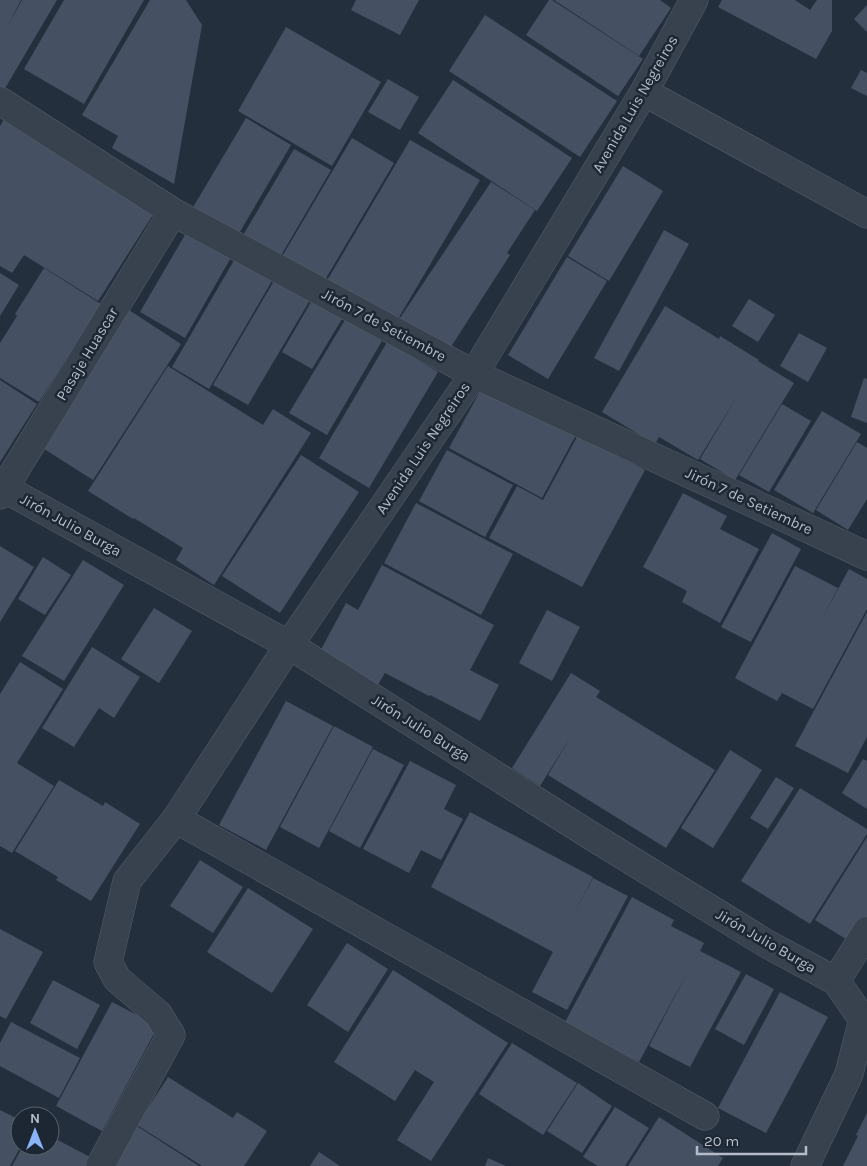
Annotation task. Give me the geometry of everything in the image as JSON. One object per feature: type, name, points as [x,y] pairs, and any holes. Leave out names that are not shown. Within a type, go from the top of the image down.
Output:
[{"type":"street","name":"Avenida Luis Negreiros","points":[[100,1166],[171,1035],[158,1014],[117,979],[108,962],[127,881],[176,819],[289,645],[474,374],[644,92],[694,0]]},
{"type":"street","points":[[644,92],[867,214]]},
{"type":"street","name":"Jirón 7 de Setiembre","points":[[0,101],[173,212],[474,374],[867,556]]},
{"type":"street","name":"Pasaje Huascar","points":[[2,490],[173,212]]},
{"type":"street","name":"Jirón Julio Burga","points":[[2,490],[289,645],[767,944],[836,981]]},
{"type":"street","points":[[176,819],[705,1116]]},
{"type":"street","points":[[805,1166],[849,1074],[863,1020],[836,981],[867,931]]},
{"type":"building","points":[[0,0],[21,0],[7,27],[22,0],[57,0],[4,90],[0,88]]},
{"type":"building","points":[[64,0],[144,0],[84,104],[24,69]]},
{"type":"building","points":[[150,0],[186,0],[202,25],[174,184],[112,148],[118,136],[82,115]]},
{"type":"building","points":[[356,0],[419,0],[400,35],[351,10]]},
{"type":"building","points":[[549,0],[552,0],[643,59],[618,96],[526,35]]},
{"type":"building","points":[[554,0],[660,0],[671,8],[639,56]]},
{"type":"building","points":[[722,0],[795,0],[810,10],[817,0],[832,0],[832,31],[816,59],[718,7]]},
{"type":"building","points":[[867,5],[867,32],[854,19]]},
{"type":"building","points":[[485,15],[617,101],[580,157],[449,71]]},
{"type":"building","points":[[286,27],[381,82],[332,166],[238,111]]},
{"type":"building","points":[[861,70],[867,73],[867,96],[851,88]]},
{"type":"building","points":[[388,79],[419,97],[400,130],[368,112]]},
{"type":"building","points":[[453,80],[572,158],[537,211],[418,133]]},
{"type":"building","points":[[6,116],[156,210],[98,301],[24,255],[12,273],[0,266],[0,126]]},
{"type":"building","points":[[246,118],[291,145],[238,235],[192,209]]},
{"type":"building","points":[[352,138],[394,163],[322,285],[280,260]]},
{"type":"building","points":[[410,140],[480,180],[395,324],[325,284]]},
{"type":"building","points":[[294,149],[331,170],[279,259],[242,237]]},
{"type":"building","points":[[623,166],[663,191],[609,281],[568,256]]},
{"type":"building","points":[[491,182],[535,210],[507,253],[510,255],[447,353],[398,321]]},
{"type":"building","points":[[189,228],[233,254],[185,338],[140,312]]},
{"type":"building","points":[[664,230],[689,244],[619,371],[594,358]]},
{"type":"building","points":[[236,257],[273,279],[209,389],[172,367]]},
{"type":"building","points":[[567,257],[607,281],[548,379],[508,355]]},
{"type":"building","points":[[44,268],[101,304],[39,402],[0,378],[0,343],[17,316],[15,314]]},
{"type":"building","points":[[0,273],[19,285],[0,316]]},
{"type":"building","points":[[275,279],[310,300],[248,405],[213,385]]},
{"type":"building","points":[[749,299],[775,315],[758,342],[732,326]]},
{"type":"building","points":[[311,302],[342,319],[312,369],[282,352]]},
{"type":"building","points":[[665,306],[719,339],[720,336],[794,383],[735,480],[700,459],[737,397],[698,460],[659,437],[655,444],[602,412]]},
{"type":"building","points":[[129,310],[181,344],[93,480],[41,447]]},
{"type":"building","points":[[345,320],[382,341],[327,435],[289,413]]},
{"type":"building","points":[[799,333],[827,348],[808,382],[780,366]]},
{"type":"building","points":[[387,342],[438,372],[369,488],[319,458]]},
{"type":"building","points":[[168,366],[263,425],[273,409],[311,433],[214,585],[176,560],[183,548],[88,491]]},
{"type":"building","points":[[864,378],[867,379],[867,423],[851,417]]},
{"type":"building","points":[[0,380],[37,404],[0,462]]},
{"type":"building","points":[[484,384],[577,433],[542,498],[449,448]]},
{"type":"building","points":[[782,404],[811,421],[769,492],[739,475]]},
{"type":"building","points":[[822,411],[861,434],[813,513],[774,490]]},
{"type":"building","points":[[578,435],[645,470],[582,587],[489,538],[517,486],[543,500]]},
{"type":"building","points":[[857,442],[867,448],[867,499],[848,530],[816,510]]},
{"type":"building","points":[[447,450],[513,485],[485,537],[419,501]]},
{"type":"building","points":[[301,455],[359,492],[280,613],[222,576]]},
{"type":"building","points":[[683,493],[727,516],[720,529],[759,549],[720,623],[682,602],[687,591],[643,567]]},
{"type":"building","points":[[416,503],[513,554],[481,615],[384,563]]},
{"type":"building","points":[[772,533],[801,549],[751,642],[721,627]]},
{"type":"building","points":[[0,546],[34,567],[0,622]]},
{"type":"building","points":[[43,557],[71,575],[45,615],[18,599]]},
{"type":"building","points":[[83,560],[124,585],[64,681],[22,656]]},
{"type":"building","points":[[382,565],[494,625],[470,670],[499,685],[480,721],[385,673],[376,688],[317,657],[346,603],[358,610]]},
{"type":"building","points":[[795,566],[838,588],[820,622],[849,569],[867,579],[867,609],[813,709],[782,693],[777,701],[735,678]]},
{"type":"building","points":[[154,608],[192,631],[159,683],[121,659]]},
{"type":"building","points":[[547,610],[580,627],[552,681],[519,663]]},
{"type":"building","points":[[867,612],[867,737],[848,773],[795,746]]},
{"type":"building","points":[[92,647],[140,677],[114,718],[99,708],[74,747],[42,728]]},
{"type":"building","points":[[20,662],[63,689],[17,763],[54,786],[12,853],[0,846],[0,694]]},
{"type":"building","points":[[571,673],[600,691],[596,697],[715,770],[666,848],[548,775],[571,736],[540,786],[512,768]]},
{"type":"building","points":[[286,701],[333,726],[266,850],[219,825]]},
{"type":"building","points":[[334,726],[373,747],[319,848],[280,827]]},
{"type":"building","points":[[373,749],[404,765],[360,848],[329,831]]},
{"type":"building","points":[[730,750],[762,770],[713,848],[681,828]]},
{"type":"building","points":[[863,759],[867,761],[867,809],[842,793]]},
{"type":"building","points":[[410,761],[456,785],[444,809],[463,819],[441,860],[421,850],[409,873],[363,849]]},
{"type":"building","points":[[776,777],[794,788],[768,829],[750,818]]},
{"type":"building","points":[[59,780],[103,806],[105,802],[140,824],[91,901],[56,880],[58,877],[15,851]]},
{"type":"building","points":[[800,788],[867,829],[867,834],[810,924],[741,881]]},
{"type":"building","points":[[470,812],[593,877],[571,920],[593,878],[628,896],[567,1010],[532,992],[553,952],[431,887]]},
{"type":"building","points":[[867,837],[867,924],[854,944],[815,920]]},
{"type":"building","points":[[200,860],[243,887],[213,933],[170,906]]},
{"type":"building","points":[[248,888],[313,929],[272,993],[207,952]]},
{"type":"building","points":[[632,897],[674,920],[671,926],[704,943],[700,951],[741,972],[690,1067],[649,1046],[687,973],[639,1062],[564,1024]]},
{"type":"building","points":[[0,929],[43,952],[6,1019],[0,1016]]},
{"type":"building","points":[[347,943],[388,969],[348,1032],[307,1005]]},
{"type":"building","points":[[393,970],[508,1043],[431,1161],[397,1140],[434,1082],[415,1070],[395,1101],[334,1062]]},
{"type":"building","points":[[746,974],[774,989],[744,1045],[715,1029]]},
{"type":"building","points":[[53,980],[100,1005],[77,1049],[30,1023]]},
{"type":"building","points":[[780,992],[828,1017],[766,1133],[718,1108]]},
{"type":"building","points":[[112,1002],[158,1026],[102,1131],[60,1108],[60,1106],[56,1106]]},
{"type":"building","points":[[11,1022],[80,1058],[59,1098],[0,1066],[0,1043]]},
{"type":"building","points":[[512,1043],[577,1083],[543,1135],[479,1094]]},
{"type":"building","points":[[168,1077],[233,1118],[237,1112],[267,1131],[244,1166],[202,1166],[137,1125]]},
{"type":"building","points":[[578,1083],[612,1106],[582,1153],[547,1131]]},
{"type":"building","points":[[615,1107],[649,1128],[625,1166],[598,1166],[583,1157]]},
{"type":"building","points":[[0,1110],[10,1115],[10,1156],[16,1156],[10,1166],[0,1166]]},
{"type":"building","points":[[867,1113],[867,1166],[843,1166],[858,1136],[856,1135]]},
{"type":"building","points":[[659,1117],[723,1158],[718,1166],[628,1166]]},
{"type":"building","points":[[137,1126],[199,1166],[111,1166]]},
{"type":"building","points":[[60,1141],[92,1158],[88,1166],[12,1166],[18,1156],[60,1156]]},
{"type":"building","points":[[319,1152],[340,1166],[310,1166]]},
{"type":"building","points":[[488,1158],[506,1166],[485,1166]]}]
